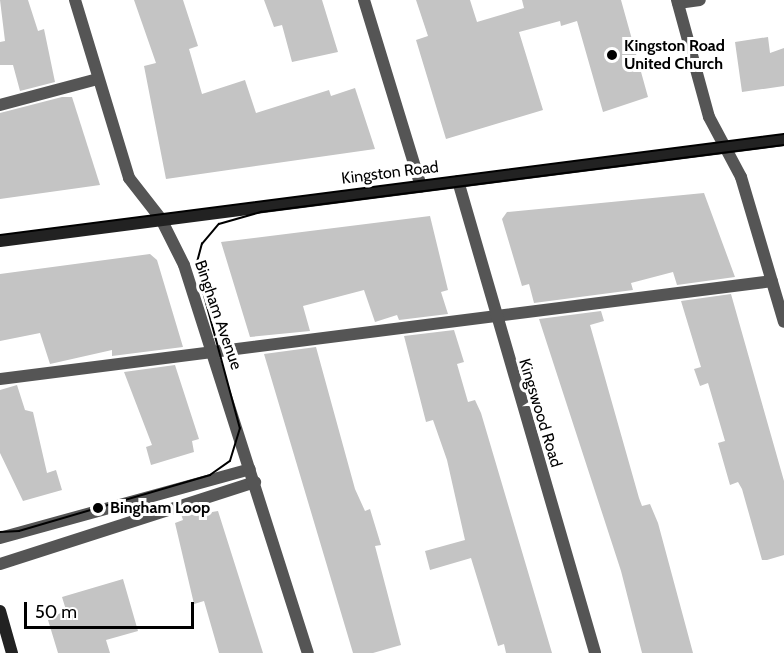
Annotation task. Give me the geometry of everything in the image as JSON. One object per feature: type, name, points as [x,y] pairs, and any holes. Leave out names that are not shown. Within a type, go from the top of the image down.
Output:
[{"type":"main road","name":"Kingston Road","points":[[0,241],[784,140]]},
{"type":"main road","points":[[0,611],[12,653]]},
{"type":"street","name":"Bingham Avenue","points":[[75,0],[129,178],[161,219],[214,352],[308,653]]},
{"type":"street","points":[[364,0],[421,186]]},
{"type":"street","points":[[700,0],[677,2],[723,148],[741,177],[784,322]]},
{"type":"street","points":[[0,105],[98,79]]},
{"type":"street","name":"Kingswood Road","points":[[458,181],[492,314],[595,653]]},
{"type":"street","points":[[0,379],[492,314],[771,281]]},
{"type":"street","points":[[0,538],[250,469]]},
{"type":"street","points":[[0,564],[255,482]]},
{"type":"building","points":[[0,0],[28,0],[38,31],[44,29],[55,82],[20,91],[13,65],[0,65],[0,42],[5,41]]},
{"type":"building","points":[[134,0],[183,0],[198,46],[189,49],[202,94],[245,80],[256,113],[329,90],[331,96],[355,88],[375,149],[166,179],[144,66],[156,63]]},
{"type":"building","points":[[264,0],[322,0],[338,52],[292,62],[282,25],[274,27]]},
{"type":"building","points":[[416,0],[470,0],[477,22],[524,8],[522,0],[621,0],[648,97],[603,112],[577,21],[561,26],[560,21],[519,32],[543,110],[446,139],[416,40],[428,36]]},
{"type":"building","points":[[768,37],[770,53],[784,48],[784,86],[742,92],[735,42]]},
{"type":"building","points":[[62,97],[72,97],[100,185],[0,199],[0,113]]},
{"type":"building","points":[[704,193],[735,277],[677,285],[673,272],[631,283],[633,290],[534,303],[529,284],[522,286],[502,219],[507,212]]},
{"type":"building","points":[[430,216],[448,290],[441,292],[448,314],[399,320],[397,315],[375,322],[364,290],[303,306],[310,331],[250,337],[221,242]]},
{"type":"building","points":[[150,254],[157,260],[183,347],[112,356],[112,350],[50,364],[40,333],[0,341],[0,274]]},
{"type":"building","points":[[731,294],[784,481],[784,555],[767,560],[762,560],[742,489],[738,482],[730,485],[718,443],[725,441],[708,383],[700,386],[694,369],[701,367],[681,301]]},
{"type":"building","points":[[601,311],[604,321],[590,325],[639,498],[642,506],[650,504],[658,523],[693,653],[642,653],[621,571],[539,319]]},
{"type":"building","points":[[454,330],[464,362],[457,364],[468,402],[475,400],[481,413],[552,653],[506,653],[504,644],[498,646],[471,558],[430,570],[425,551],[465,540],[447,460],[433,420],[426,422],[404,336]]},
{"type":"building","points":[[316,347],[355,489],[365,511],[370,509],[381,545],[375,546],[401,645],[373,653],[353,653],[264,354]]},
{"type":"building","points":[[175,365],[199,439],[192,441],[194,452],[151,465],[146,447],[152,445],[124,372]]},
{"type":"building","points":[[17,385],[25,410],[33,412],[47,473],[56,470],[62,490],[23,501],[0,453],[0,390]]},
{"type":"building","points":[[210,505],[212,512],[218,511],[263,653],[219,653],[204,601],[194,604],[175,523],[183,520],[181,514]]},
{"type":"building","points":[[123,579],[138,631],[106,640],[110,653],[58,653],[48,620],[66,610],[62,597]]},
{"type":"tram line","points":[[0,235],[784,134]]},
{"type":"tram line","points":[[0,532],[19,531],[210,475],[230,461],[240,429],[196,266],[202,244],[219,224],[261,212],[784,145]]},
{"type":"place","name":"Kingston Road United Church","points":[[612,55]]},
{"type":"place","name":"Bingham Loop","points":[[98,508]]}]
